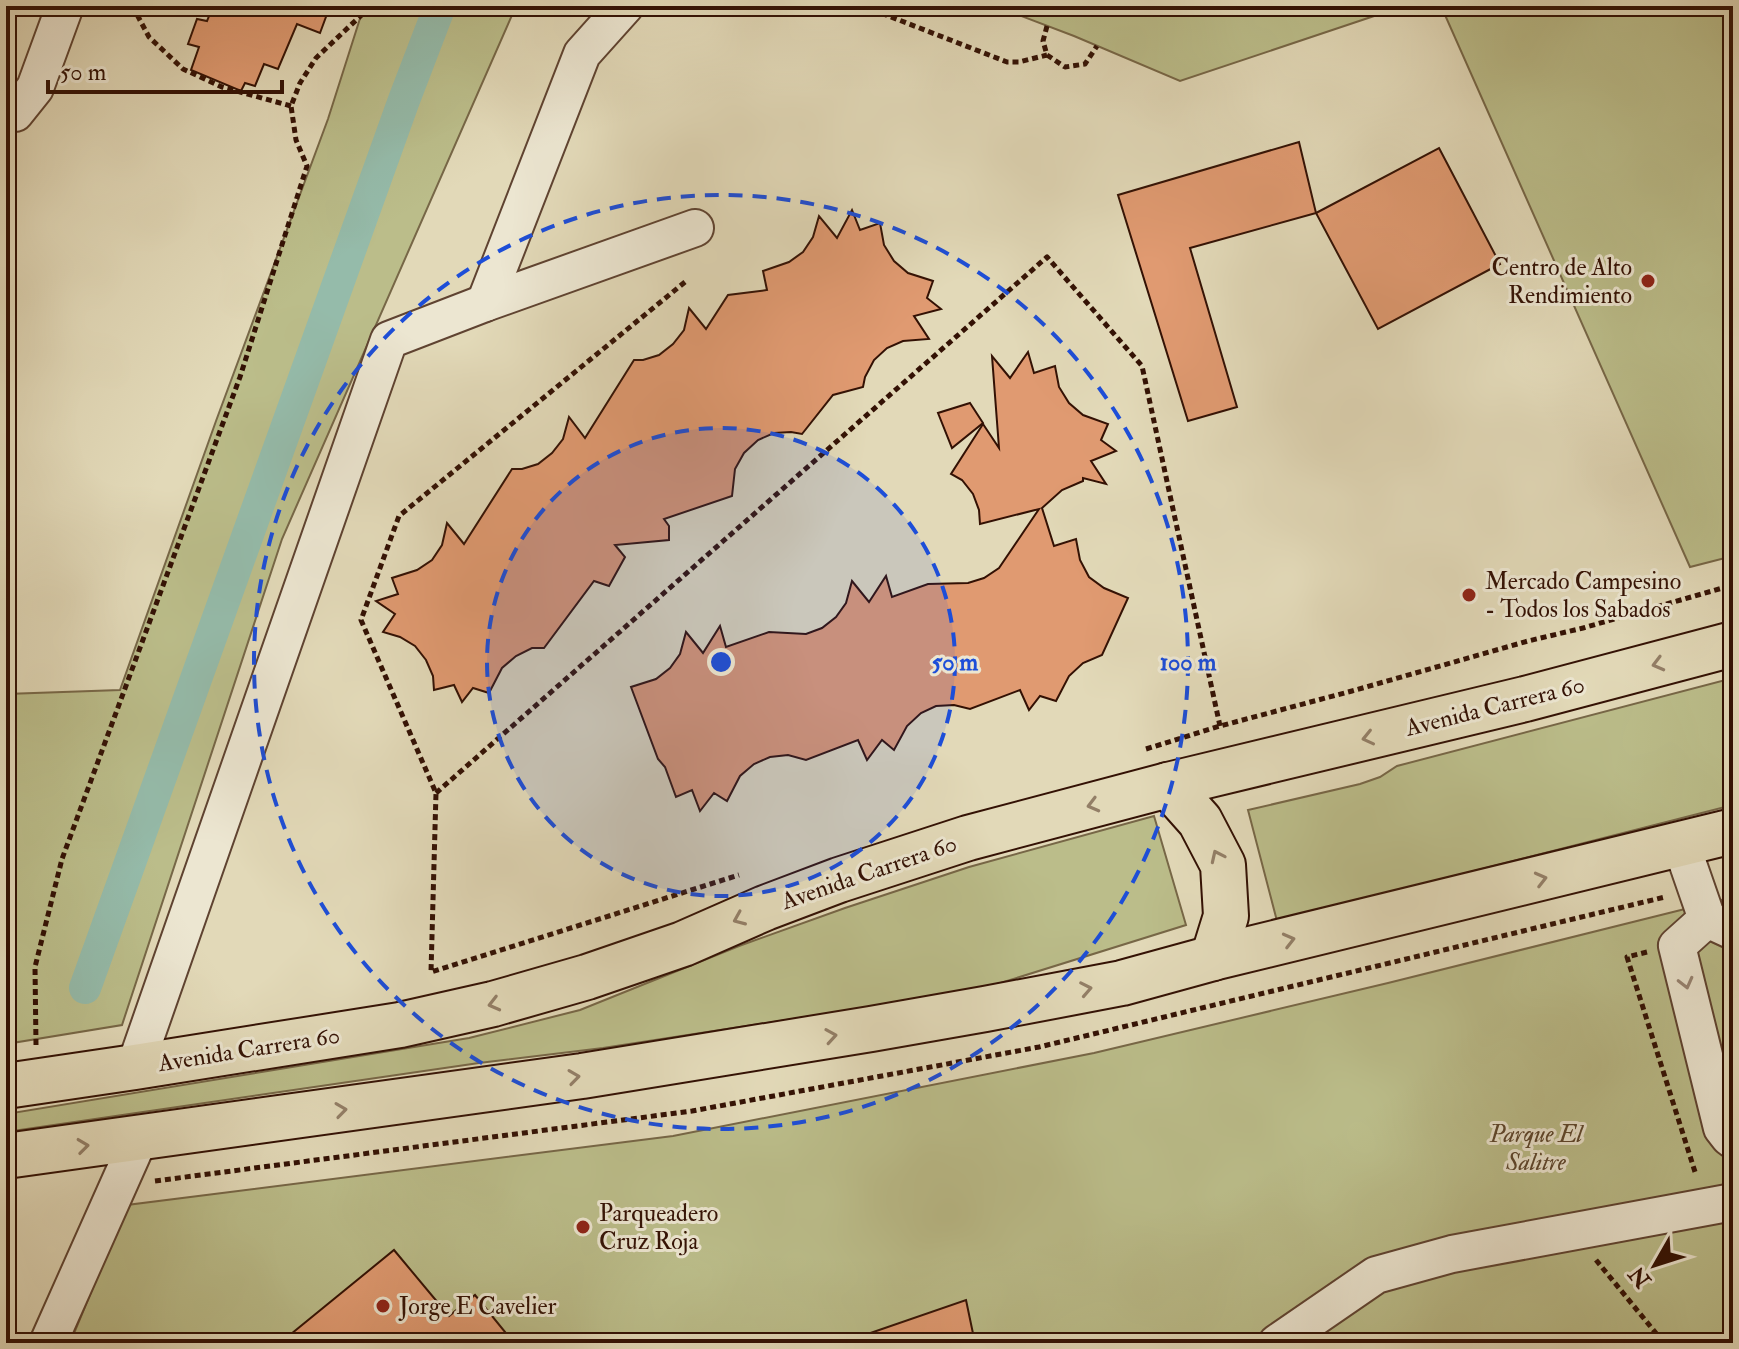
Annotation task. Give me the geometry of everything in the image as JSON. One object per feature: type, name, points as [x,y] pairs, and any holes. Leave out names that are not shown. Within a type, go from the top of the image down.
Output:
[{"type":"main road","name":"Avenida Carrera 60","points":[[6,1086],[400,1025],[493,1004],[587,977],[683,944],[839,880],[968,838],[1733,644]]},
{"type":"main road","points":[[1168,785],[1200,821],[1223,865],[1226,916],[1213,958]]},
{"type":"main road","points":[[6,1156],[582,1076],[871,1029],[1122,983],[1733,831]]},
{"type":"street","points":[[10,113],[35,88],[65,6]]},
{"type":"street","points":[[485,303],[582,54],[625,6]]},
{"type":"street","points":[[135,1067],[389,340],[695,228]]},
{"type":"street","points":[[1681,844],[1720,925],[1677,946],[1722,1128],[1733,1140]]},
{"type":"street","points":[[48,1343],[139,1139]]},
{"type":"street","points":[[1277,1343],[1376,1275],[1452,1254],[1719,1204]]},
{"type":"path","points":[[134,6],[149,37],[183,69],[222,87],[291,106]]},
{"type":"path","points":[[36,1054],[35,967],[62,859],[240,377],[307,166],[296,140],[291,106],[300,83],[316,58],[371,6]]},
{"type":"path","points":[[863,6],[1007,62],[1047,55]]},
{"type":"path","points":[[1047,26],[1043,41],[1047,55],[1065,67],[1085,64],[1097,46]]},
{"type":"path","points":[[436,793],[1047,257],[1142,366],[1229,770]]},
{"type":"path","points":[[431,972],[436,793],[361,620],[399,516],[685,282]]},
{"type":"path","points":[[1677,946],[1627,957],[1719,1204]]},
{"type":"path","points":[[1574,1232],[1664,1343]]},
{"type":"green space","points":[[364,6],[516,6],[282,539],[122,1025],[6,1044],[6,694],[120,690],[328,119]]},
{"type":"green space","points":[[995,6],[1404,6],[1180,81]]},
{"type":"green space","name":"Centro de Alto Rendimiento","points":[[1441,6],[1733,6],[1733,556],[1690,567]]},
{"type":"green space","points":[[1733,678],[1733,805],[1277,921],[1248,810],[1360,784],[1380,777],[1397,766]]},
{"type":"green space","points":[[1154,816],[1186,925],[994,985],[603,1048],[479,1063],[6,1132],[6,1114],[469,1038],[580,1010],[739,946],[845,908],[969,867]]},
{"type":"green space","name":"Parque El Salitre","points":[[1733,897],[1733,1343],[70,1343],[127,1205],[673,1136],[1094,1053]]},
{"type":"building","points":[[213,6],[330,6],[320,33],[297,24],[278,69],[264,64],[255,86],[245,83],[241,91],[191,70],[199,47],[188,44],[197,19],[207,21]]},
{"type":"building","points":[[1299,142],[1316,213],[1190,248],[1237,407],[1188,421],[1118,195]]},
{"type":"building","points":[[1439,148],[1500,264],[1378,329],[1316,213]]},
{"type":"building","points":[[852,210],[860,230],[880,223],[884,245],[894,261],[908,273],[933,281],[927,298],[941,309],[914,316],[929,339],[903,341],[887,348],[874,360],[863,387],[833,395],[802,434],[774,433],[758,440],[744,453],[735,469],[732,496],[664,519],[669,526],[669,540],[615,545],[625,557],[609,586],[594,581],[544,648],[532,648],[516,656],[502,668],[489,693],[473,688],[462,702],[454,685],[434,690],[433,676],[415,646],[383,632],[395,614],[376,601],[398,594],[392,578],[417,570],[432,560],[442,545],[447,523],[464,544],[512,469],[538,464],[552,453],[563,439],[569,417],[585,438],[634,360],[659,355],[673,344],[684,330],[689,308],[706,329],[728,295],[767,290],[763,271],[789,262],[803,252],[813,237],[819,216],[837,238]]},
{"type":"building","points":[[1028,352],[1034,373],[1055,366],[1059,387],[1069,403],[1083,415],[1108,424],[1101,440],[1116,451],[1091,461],[1106,484],[1083,478],[1083,481],[1062,490],[1042,508],[1054,546],[1076,539],[1080,560],[1089,577],[1104,588],[1128,598],[1102,655],[1083,663],[1069,676],[1056,701],[1040,696],[1029,710],[1020,690],[970,709],[954,705],[936,706],[921,713],[907,726],[894,750],[882,740],[867,760],[858,740],[806,760],[788,755],[770,757],[754,764],[740,776],[727,801],[714,793],[700,811],[692,790],[676,797],[631,687],[656,679],[670,668],[680,654],[686,632],[703,653],[720,626],[726,647],[769,632],[806,634],[822,628],[836,617],[846,603],[852,581],[869,602],[886,576],[892,597],[928,584],[968,583],[984,578],[999,568],[1039,509],[980,524],[973,494],[962,480],[951,474],[983,424],[999,448],[992,356],[1010,378]]},
{"type":"building","points":[[970,403],[983,423],[952,448],[938,413]]},
{"type":"building","name":"Jorge E Cavelier","points":[[394,1250],[449,1316],[475,1295],[514,1343],[280,1343]]},
{"type":"building","points":[[966,1300],[975,1343],[853,1343],[853,1339]]},
{"type":"waterway","points":[[85,988],[440,6]]},
{"type":"place","name":"Centro de Alto Rendimiento","points":[[1648,281]]},
{"type":"place","name":"Mercado Campesino - Todos los Sabados","points":[[1469,595]]},
{"type":"place","name":"Parqueadero Cruz Roja","points":[[583,1227]]},
{"type":"place","name":"Jorge E Cavelier","points":[[383,1306]]}]
